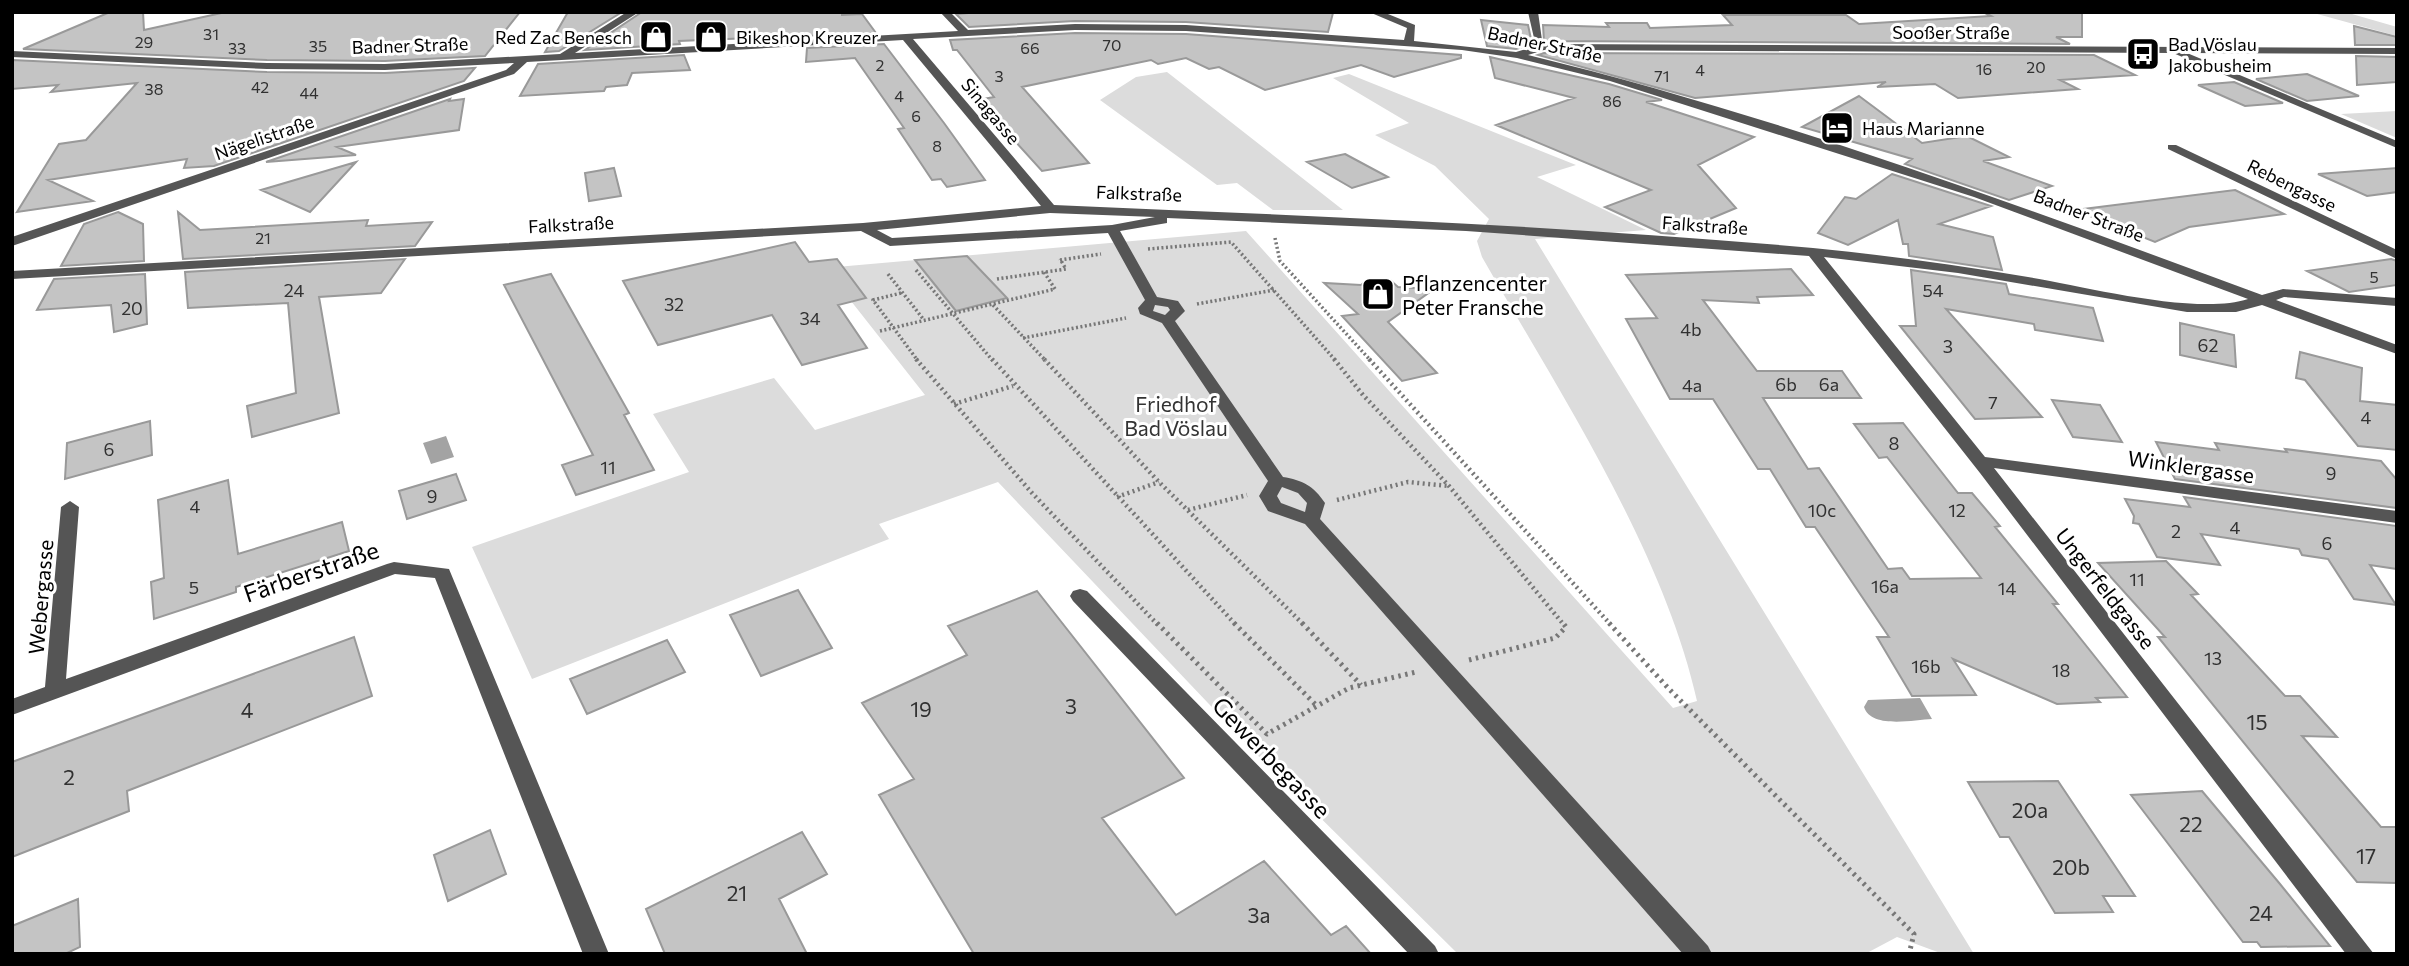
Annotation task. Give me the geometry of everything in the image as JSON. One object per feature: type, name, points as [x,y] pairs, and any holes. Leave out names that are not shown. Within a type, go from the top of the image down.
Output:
[{"type":"street","points":[[560,58],[634,12]]},
{"type":"street","points":[[946,12],[964,32]]},
{"type":"street","points":[[1374,12],[1412,27],[1409,42]]},
{"type":"street","points":[[1533,12],[1539,38]]},
{"type":"street","name":"Badner Straße","points":[[12,54],[326,67],[560,58],[1112,21],[1409,42],[1517,55],[1614,79],[1978,194],[2259,301],[2397,350]]},
{"type":"street","name":"Sinagasse","points":[[905,36],[1050,209]]},
{"type":"street","name":"Sooßer Straße","points":[[1517,55],[1543,47],[2392,51]]},
{"type":"street","points":[[2168,49],[2397,145]]},
{"type":"street","name":"Nägelistraße","points":[[12,242],[510,72],[523,60]]},
{"type":"street","name":"Rebengasse","points":[[2172,147],[2397,256]]},
{"type":"street","name":"Falkstraße","points":[[12,275],[863,227],[1050,209],[1466,227],[1813,252],[1958,269],[2187,308],[2236,308],[2283,293],[2397,302]]},
{"type":"street","points":[[863,227],[890,242],[1112,229],[1193,215]]},
{"type":"street","points":[[1112,229],[1150,307],[1172,314],[1273,489],[1274,507],[1313,512]]},
{"type":"street","name":"Ungerfeldgasse","points":[[1813,252],[1980,461],[2361,954]]},
{"type":"street","name":"Winklergasse","points":[[1980,461],[2397,517]]},
{"type":"street","points":[[1273,489],[1298,485],[1309,491],[1313,512],[1699,954]]},
{"type":"street","name":"Webergasse","points":[[55,691],[70,507]]},
{"type":"street","name":"Färberstraße","points":[[12,707],[394,568],[442,573],[596,954]]},
{"type":"street","name":"Gewerbegasse","points":[[1080,596],[1426,954]]},
{"type":"path","points":[[997,279],[1066,269],[1048,233]]},
{"type":"path","points":[[1275,237],[1280,261],[1669,689],[1914,934],[1909,954]]},
{"type":"path","points":[[916,270],[1013,386],[1303,695],[1317,706]]},
{"type":"path","points":[[880,331],[1055,289],[1044,272]]},
{"type":"path","points":[[888,274],[924,320]]},
{"type":"path","points":[[1172,314],[1275,290]]},
{"type":"path","points":[[993,305],[1159,482],[1351,671],[1361,685]]},
{"type":"path","points":[[1023,338],[1150,307]]},
{"type":"path","points":[[954,404],[1013,386]]},
{"type":"path","points":[[1117,498],[1159,482]]},
{"type":"path","points":[[1313,512],[1408,482],[1449,486]]},
{"type":"path","points":[[1187,510],[1273,489]]},
{"type":"green space","points":[[2310,12],[2345,12],[2397,27],[2397,36]]},
{"type":"green space","points":[[1167,72],[1343,210],[1273,210],[1237,183],[1217,185],[1100,100],[1136,77]]},
{"type":"green space","name":"Friedhof Bad Vöslau","points":[[1349,74],[1576,165],[1537,177],[1646,230],[1535,239],[1974,954],[1943,954],[1897,937],[1865,954],[1458,954],[1265,763],[998,482],[879,524],[889,539],[532,679],[472,547],[689,472],[653,414],[774,378],[815,430],[925,395],[825,268],[1246,231],[1673,708],[1697,701],[1681,644],[1660,586],[1634,529],[1575,417],[1482,257],[1477,241],[1489,219],[1435,166],[1375,135],[1409,123],[1333,78]]},
{"type":"green space","points":[[2397,111],[2397,138],[2341,114]]},
{"type":"shaded area","points":[[446,436],[454,457],[431,464],[423,443]]},
{"type":"shaded area","points":[[1920,698],[1932,719],[1884,721],[1868,714],[1864,707],[1868,700]]},
{"type":"building","points":[[110,12],[143,12],[144,30],[226,12],[520,12],[485,56],[385,61],[267,60],[23,49]]},
{"type":"building","points":[[568,12],[622,12],[559,51],[545,52]]},
{"type":"building","points":[[642,12],[842,12],[842,15],[862,14],[876,33],[679,41],[680,44],[585,50]]},
{"type":"building","points":[[1983,12],[2082,12],[2082,37],[2056,37],[2070,44],[1544,41],[1543,25],[1609,27],[1606,23],[1647,23],[1650,28],[1732,25],[1723,15],[1846,15],[1859,24],[1991,16]]},
{"type":"building","points":[[1333,13],[1328,32],[1186,22],[1075,21],[969,27],[956,14]]},
{"type":"building","points":[[1481,20],[1528,25],[1531,39],[1540,42],[1516,49],[1487,46]]},
{"type":"building","points":[[2354,26],[2397,37],[2397,45],[2355,45]]},
{"type":"building","points":[[1075,33],[1186,34],[1461,55],[1461,58],[1394,77],[1361,65],[1265,90],[1219,67],[1209,69],[1186,58],[1158,64],[1151,60],[1022,87],[1089,163],[1042,171],[978,100],[994,97],[957,50],[953,50],[950,40]]},
{"type":"building","points":[[884,44],[985,180],[947,187],[941,179],[932,180],[898,129],[904,128],[855,58],[806,62],[807,48]]},
{"type":"building","points":[[684,55],[690,70],[632,73],[627,85],[606,87],[604,91],[520,96],[538,64]]},
{"type":"building","points":[[1538,55],[2094,55],[2135,75],[2060,80],[2078,89],[1958,98],[1935,84],[1877,87],[1886,82],[1695,98]]},
{"type":"building","points":[[2356,56],[2397,57],[2396,82],[2357,85]]},
{"type":"building","points":[[1490,57],[1609,84],[1662,100],[1646,102],[1754,137],[1698,165],[1736,208],[1674,234],[1661,233],[1605,207],[1651,190],[1496,125],[1574,98],[1495,78]]},
{"type":"building","points":[[12,60],[267,72],[385,73],[475,68],[464,81],[214,166],[184,168],[187,159],[48,180],[93,201],[17,212],[59,144],[86,140],[137,83],[51,92],[58,85],[12,89]]},
{"type":"building","points":[[2307,74],[2359,96],[2307,101],[2256,79]]},
{"type":"building","points":[[2234,82],[2283,103],[2245,106],[2198,85]]},
{"type":"building","points":[[1859,96],[1922,143],[1967,136],[2009,157],[1983,161],[2052,186],[2009,200],[1905,164],[1912,159],[1802,127]]},
{"type":"building","points":[[450,99],[449,101],[464,99],[459,130],[337,147],[356,155],[266,162]]},
{"type":"building","points":[[1345,154],[1388,177],[1352,188],[1307,162]]},
{"type":"building","points":[[356,162],[310,212],[261,190]]},
{"type":"building","points":[[614,168],[621,196],[589,201],[585,173]]},
{"type":"building","points":[[2397,168],[2397,192],[2367,196],[2318,174]]},
{"type":"building","points":[[1892,174],[1991,206],[1939,224],[1993,237],[2002,270],[1909,256],[1908,244],[1903,244],[1898,220],[1848,245],[1818,233],[1845,197],[1856,199]]},
{"type":"building","points":[[2235,190],[2284,214],[2189,227],[2155,242],[2075,210]]},
{"type":"building","points":[[118,212],[143,224],[144,261],[61,266],[84,224]]},
{"type":"building","points":[[178,212],[200,230],[368,220],[366,226],[432,222],[415,246],[183,259]]},
{"type":"building","points":[[795,242],[809,262],[837,259],[866,298],[838,305],[867,348],[802,365],[772,315],[658,345],[623,281]]},
{"type":"building","points":[[967,256],[1007,298],[956,311],[915,260]]},
{"type":"building","points":[[405,259],[381,293],[319,297],[339,413],[252,437],[247,406],[296,393],[288,303],[188,308],[185,272]]},
{"type":"building","points":[[2391,259],[2397,261],[2397,285],[2349,292],[2307,271]]},
{"type":"building","points":[[1791,269],[1813,295],[1757,297],[1759,303],[1703,300],[1757,371],[1842,371],[1861,398],[1763,398],[1808,469],[1819,468],[1888,569],[1902,568],[1910,579],[1981,578],[1887,457],[1879,458],[1854,424],[1903,423],[1958,493],[1972,493],[2000,526],[1995,527],[2058,604],[2053,604],[2127,697],[2096,698],[2100,702],[2057,704],[1953,659],[1976,695],[1912,696],[1877,637],[1889,637],[1815,527],[1806,527],[1770,469],[1758,469],[1713,399],[1670,399],[1626,319],[1657,318],[1626,275]]},
{"type":"building","points":[[1911,270],[2006,284],[2009,294],[2093,308],[2103,341],[2035,330],[2034,324],[1946,309],[2042,417],[1975,419],[1900,326],[1916,326]]},
{"type":"building","points":[[145,274],[147,324],[114,332],[111,305],[37,310],[54,279]]},
{"type":"building","points":[[551,274],[629,413],[624,415],[654,470],[576,495],[562,465],[593,455],[504,285]]},
{"type":"building","points":[[1369,279],[1390,280],[1398,287],[1434,289],[1388,322],[1437,373],[1402,381],[1342,316],[1358,314],[1324,283],[1361,285]]},
{"type":"building","points":[[2180,323],[2234,335],[2236,367],[2180,355]]},
{"type":"building","points":[[2300,352],[2362,368],[2360,401],[2397,405],[2397,450],[2358,446],[2305,380],[2296,378]]},
{"type":"building","points":[[2052,400],[2100,405],[2122,442],[2073,437]]},
{"type":"building","points":[[150,421],[152,455],[65,479],[67,443]]},
{"type":"building","points":[[2156,442],[2219,450],[2215,443],[2381,461],[2397,480],[2397,508],[2175,479]]},
{"type":"building","points":[[456,474],[466,500],[407,519],[399,491]]},
{"type":"building","points":[[228,480],[238,554],[342,522],[349,551],[236,587],[236,592],[154,619],[151,582],[164,578],[158,500]]},
{"type":"building","points":[[2184,497],[2397,526],[2397,569],[2370,565],[2396,605],[2354,599],[2328,559],[2302,555],[2299,549],[2201,534],[2220,565],[2157,557],[2139,524],[2133,523],[2134,516],[2125,499],[2190,507]]},
{"type":"building","points":[[2166,561],[2198,594],[2191,595],[2285,696],[2300,696],[2337,737],[2302,736],[2381,827],[2397,827],[2397,883],[2357,882],[2158,637],[2165,637],[2098,563]]},
{"type":"building","points":[[798,590],[832,648],[761,676],[730,615]]},
{"type":"building","points":[[1037,591],[1184,778],[1102,818],[1176,915],[1264,861],[1331,935],[1346,926],[1371,954],[974,954],[879,795],[914,779],[862,703],[967,655],[948,626]]},
{"type":"building","points":[[354,637],[372,696],[127,791],[129,811],[12,857],[12,762]]},
{"type":"building","points":[[667,640],[685,672],[587,714],[570,679]]},
{"type":"building","points":[[2058,781],[2135,896],[2103,896],[2113,912],[2055,913],[2009,837],[2000,837],[1968,782]]},
{"type":"building","points":[[2202,791],[2330,946],[2261,947],[2257,942],[2243,942],[2131,795]]},
{"type":"building","points":[[490,830],[506,874],[448,901],[434,855]]},
{"type":"building","points":[[802,832],[827,874],[779,899],[807,954],[665,954],[646,909]]},
{"type":"building","points":[[78,899],[80,947],[65,954],[12,954],[12,926]]},
{"type":"place","name":"Red Zac Benesch","points":[[656,37]]},
{"type":"place","name":"Bikeshop Kreuzer","points":[[711,37]]},
{"type":"place","name":"Bad Vöslau Jakobusheim","points":[[2143,54]]},
{"type":"place","name":"Haus Marianne","points":[[1837,128]]},
{"type":"place","name":"Pflanzencenter Peter Fransche","points":[[1378,294]]}]
